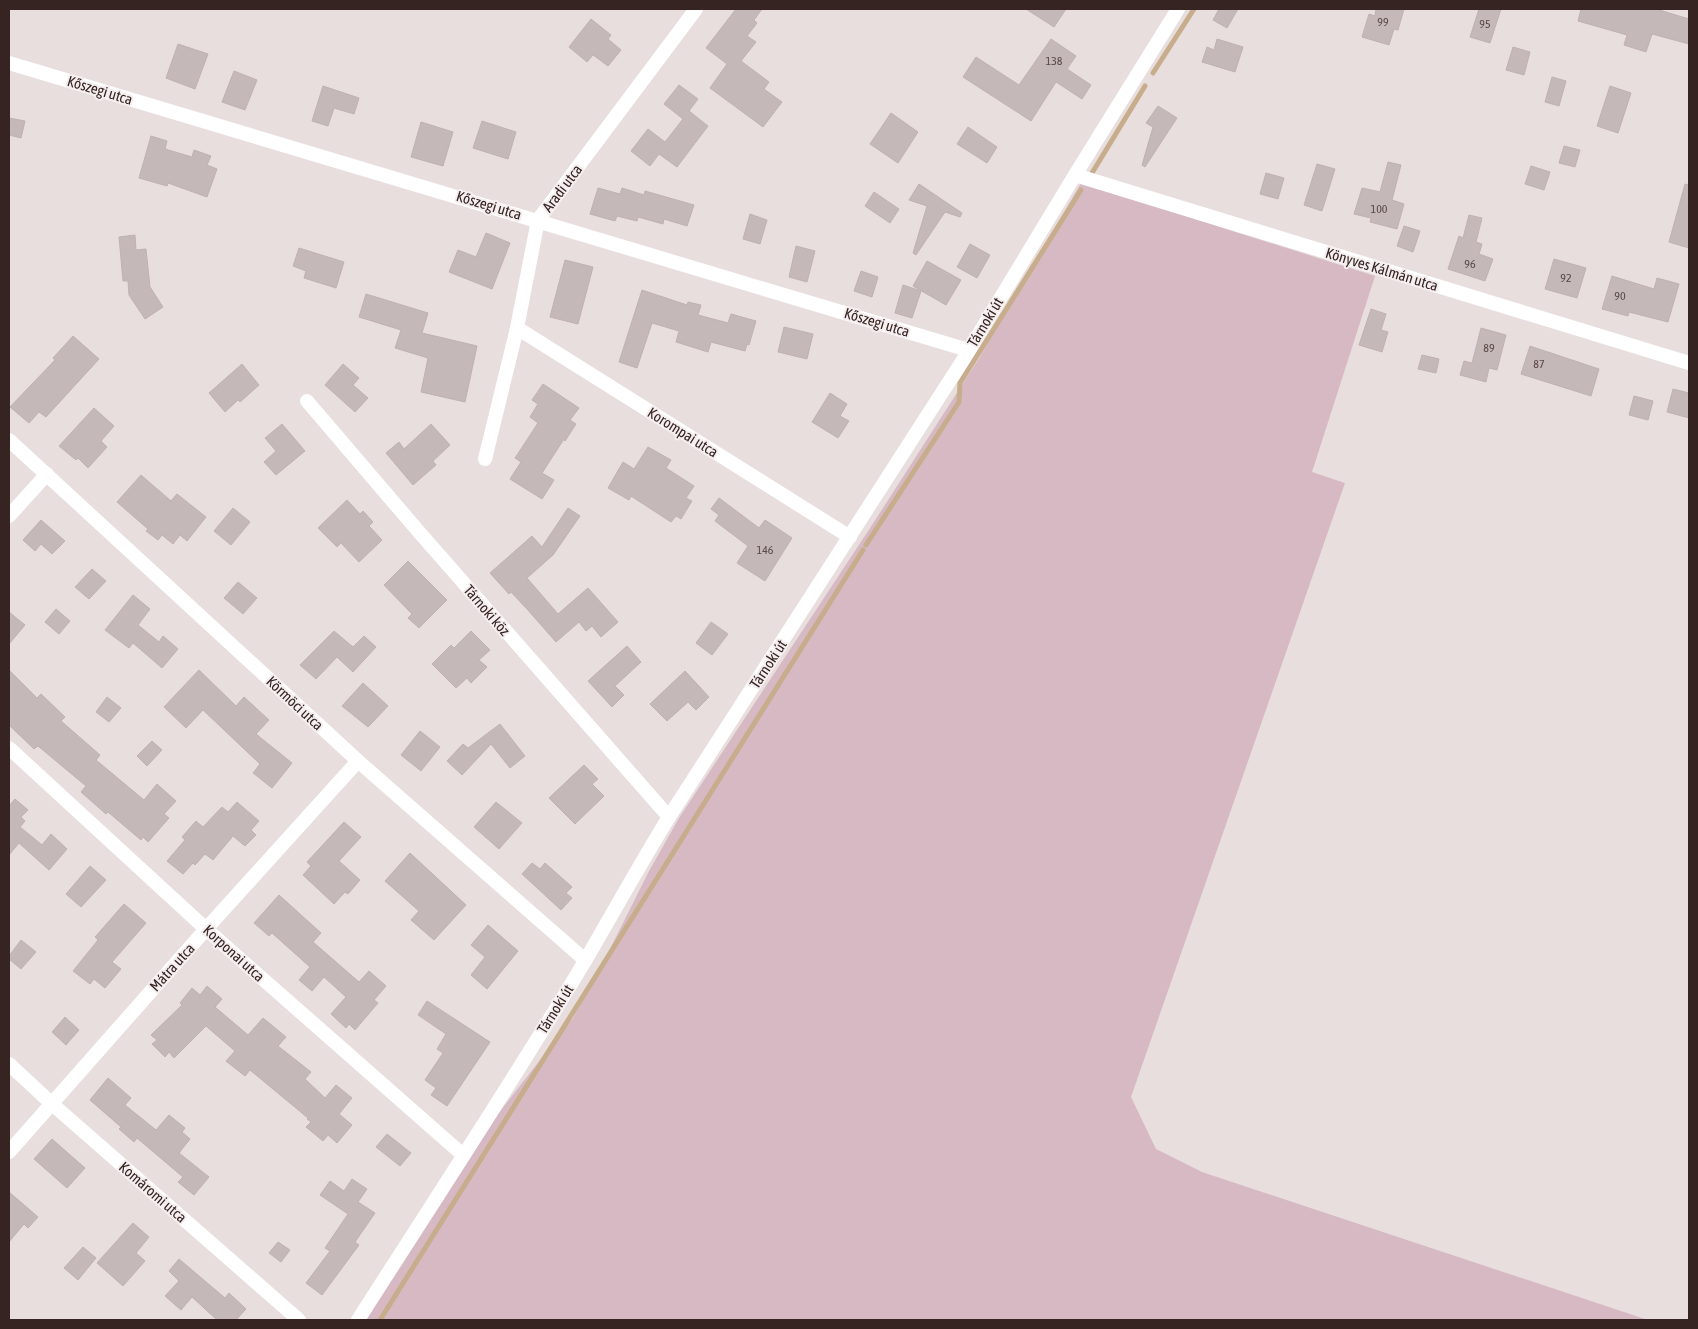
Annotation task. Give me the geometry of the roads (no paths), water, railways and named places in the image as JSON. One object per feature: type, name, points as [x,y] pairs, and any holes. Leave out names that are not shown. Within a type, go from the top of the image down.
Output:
[{"type":"street","name":"Aradi utca","points":[[485,459],[516,328],[538,220],[696,9]]},
{"type":"street","name":"Tárnoki út","points":[[358,1320],[585,960],[669,817],[968,350],[1178,9]]},
{"type":"street","name":"Kőszegi utca","points":[[9,63],[968,350]]},
{"type":"street","name":"Könyves Kálmán utca","points":[[1075,175],[1689,363]]},
{"type":"street","name":"Korompai utca","points":[[516,328],[850,536]]},
{"type":"street","name":"Tárnoki köz","points":[[307,401],[669,817]]},
{"type":"street","name":"Körmöci utca","points":[[9,440],[358,761],[585,960]]},
{"type":"street","points":[[9,516],[47,474]]},
{"type":"street","name":"Korponai utca","points":[[9,748],[206,928],[462,1155]]},
{"type":"street","name":"Mátra utca","points":[[9,1152],[206,928],[358,761]]},
{"type":"street","name":"Komáromi utca","points":[[9,1064],[299,1320]]},
{"type":"waterway","points":[[1153,73],[1194,9]]},
{"type":"waterway","points":[[1092,173],[1145,86]]},
{"type":"waterway","points":[[866,545],[959,402],[960,383],[1081,190]]},
{"type":"waterway","points":[[380,1320],[863,550]]}]
